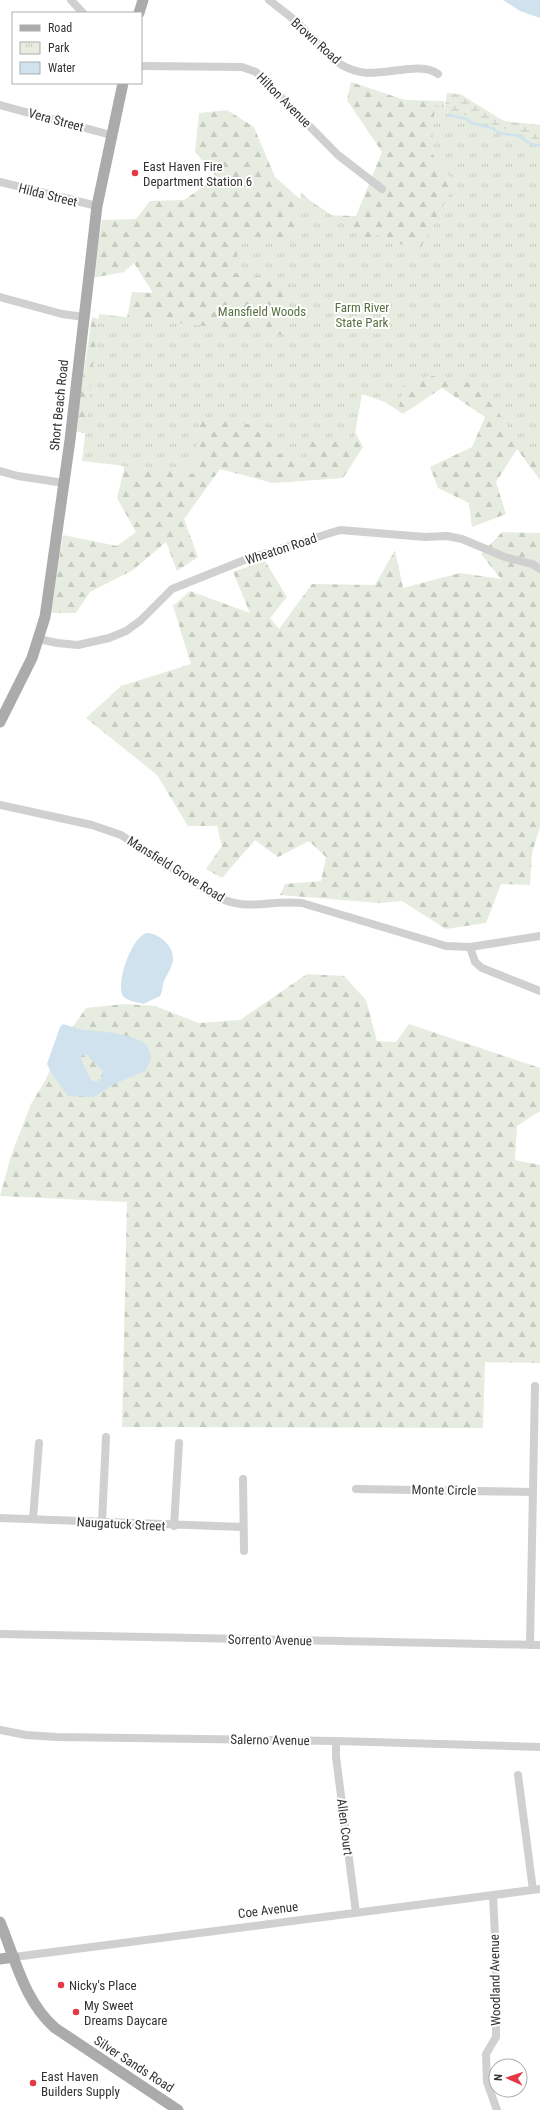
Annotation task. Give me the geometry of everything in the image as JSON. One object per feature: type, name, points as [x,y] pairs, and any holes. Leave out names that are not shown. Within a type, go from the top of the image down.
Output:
[{"type":"main road","points":[[139,12],[143,0]]},
{"type":"main road","name":"Short Beach Road","points":[[0,722],[19,686],[39,639],[50,593],[97,206],[122,84]]},
{"type":"main road","name":"Silver Sands Road","points":[[0,1922],[31,2000],[46,2020],[54,2028],[178,2110]]},
{"type":"main road","name":"Coe Avenue","points":[[0,1959],[14,1957]]},
{"type":"street","points":[[71,0],[82,12]]},
{"type":"street","name":"Brown Road","points":[[269,0],[301,26],[334,59],[348,68],[377,74],[426,68],[438,74]]},
{"type":"street","name":"Hilton Avenue","points":[[142,66],[242,67],[254,70],[281,95],[338,155],[382,188]]},
{"type":"street","name":"Vera Street","points":[[0,105],[111,135]]},
{"type":"street","name":"Hilda Street","points":[[0,182],[97,206]]},
{"type":"street","points":[[0,298],[62,314],[84,317]]},
{"type":"street","points":[[0,471],[64,483]]},
{"type":"street","name":"Wheaton Road","points":[[39,639],[57,643],[78,645],[109,638],[126,631],[140,621],[172,589],[247,559],[340,530],[425,537],[447,536],[462,539],[505,557],[532,564],[540,569]]},
{"type":"street","name":"Mansfield Grove Road","points":[[0,805],[92,825],[121,835],[226,902],[249,905],[283,902],[302,903],[431,943],[446,946],[470,946],[540,936]]},
{"type":"street","points":[[470,946],[476,962],[482,968],[540,991]]},
{"type":"street","points":[[530,1645],[532,1492],[537,1455],[535,1386]]},
{"type":"street","points":[[102,1523],[106,1437]]},
{"type":"street","points":[[33,1519],[38,1442]]},
{"type":"street","points":[[174,1526],[179,1443]]},
{"type":"street","points":[[243,1479],[244,1551]]},
{"type":"street","name":"Monte Circle","points":[[356,1489],[532,1492]]},
{"type":"street","name":"Naugatuck Street","points":[[0,1518],[174,1526],[243,1527]]},
{"type":"street","name":"Sorrento Avenue","points":[[0,1634],[540,1645]]},
{"type":"street","name":"Salerno Avenue","points":[[0,1730],[26,1735],[57,1737],[336,1741],[540,1747]]},
{"type":"street","name":"Allen Court","points":[[336,1741],[336,1757],[356,1913]]},
{"type":"street","points":[[518,1775],[537,1889]]},
{"type":"street","name":"Coe Avenue","points":[[14,1957],[537,1889]]},
{"type":"street","name":"Woodland Avenue","points":[[493,1895],[496,1958],[496,2037],[486,2054],[487,2082],[497,2110]]},
{"type":"green space","name":"Mansfield Woods","points":[[351,82],[405,100],[444,101],[442,132],[540,254],[540,480],[517,449],[496,482],[506,514],[472,527],[469,503],[438,488],[430,467],[472,447],[485,417],[442,388],[403,414],[350,379],[343,409],[363,447],[343,478],[273,483],[220,469],[184,519],[198,557],[177,571],[166,542],[133,570],[90,592],[76,613],[50,613],[63,535],[117,546],[136,532],[117,498],[124,469],[110,439],[75,431],[92,317],[125,328],[132,292],[153,293],[134,263],[124,272],[92,278],[102,220],[136,219],[150,201],[184,200],[217,177],[195,152],[199,113],[227,110],[254,127],[275,177],[318,215],[356,216],[382,152],[347,100]]},
{"type":"green space","points":[[447,93],[460,94],[504,121],[540,125],[540,171],[442,123]]},
{"type":"green space","name":"Farm River State Park","points":[[435,105],[540,141],[540,470],[479,386],[458,379],[456,382],[429,375],[418,380],[410,380],[405,375],[399,407],[362,394],[353,444],[309,439],[307,458],[270,453],[273,427],[200,419],[193,474],[82,461],[99,314],[284,335],[290,280],[235,273],[240,234],[295,243],[301,192],[308,199],[370,241],[375,240],[376,235],[419,251],[455,183],[431,152]]},
{"type":"green space","points":[[502,532],[540,533],[540,827],[532,853],[530,885],[501,884],[486,923],[446,929],[402,901],[380,903],[280,895],[285,884],[321,881],[326,857],[309,841],[278,857],[255,840],[222,878],[206,869],[222,846],[217,826],[188,826],[157,775],[86,718],[121,686],[191,664],[173,606],[190,591],[250,613],[233,572],[265,561],[287,597],[270,618],[279,629],[312,584],[375,585],[395,550],[403,588],[460,573],[501,579],[481,554]]},
{"type":"green space","points":[[307,974],[344,976],[366,1000],[377,1041],[396,1042],[409,1024],[540,1068],[540,1111],[517,1126],[515,1160],[540,1165],[540,1363],[485,1362],[483,1428],[122,1427],[127,1202],[0,1196],[11,1156],[31,1104],[46,1079],[62,1043],[86,1008],[125,1004],[155,1006],[199,1023],[240,1020]]},
{"type":"water","points":[[503,0],[540,0],[540,18],[520,11]]},
{"type":"water","points":[[147,933],[161,938],[169,946],[173,955],[173,960],[171,968],[164,981],[160,996],[143,1004],[123,996],[121,981],[123,970],[131,950],[136,942]]},
{"type":"water","points":[[63,1024],[82,1030],[128,1036],[143,1042],[148,1047],[151,1059],[145,1071],[114,1084],[94,1097],[68,1096],[52,1074],[47,1064],[60,1027]],"holes":[[[86,1054],[103,1071],[102,1078],[98,1081],[92,1081],[83,1064],[81,1056]]]},
{"type":"waterway","points":[[449,115],[467,119],[471,123],[492,128],[499,133],[519,136],[532,145],[540,145]]},
{"type":"place","name":"East Haven Fire Department Station 6","points":[[135,173]]},
{"type":"place","name":"Nicky's Place","points":[[61,1985]]},
{"type":"place","name":"My Sweet Dreams Daycare","points":[[76,2012]]},
{"type":"place","name":"East Haven Builders Supply","points":[[33,2083]]}]
